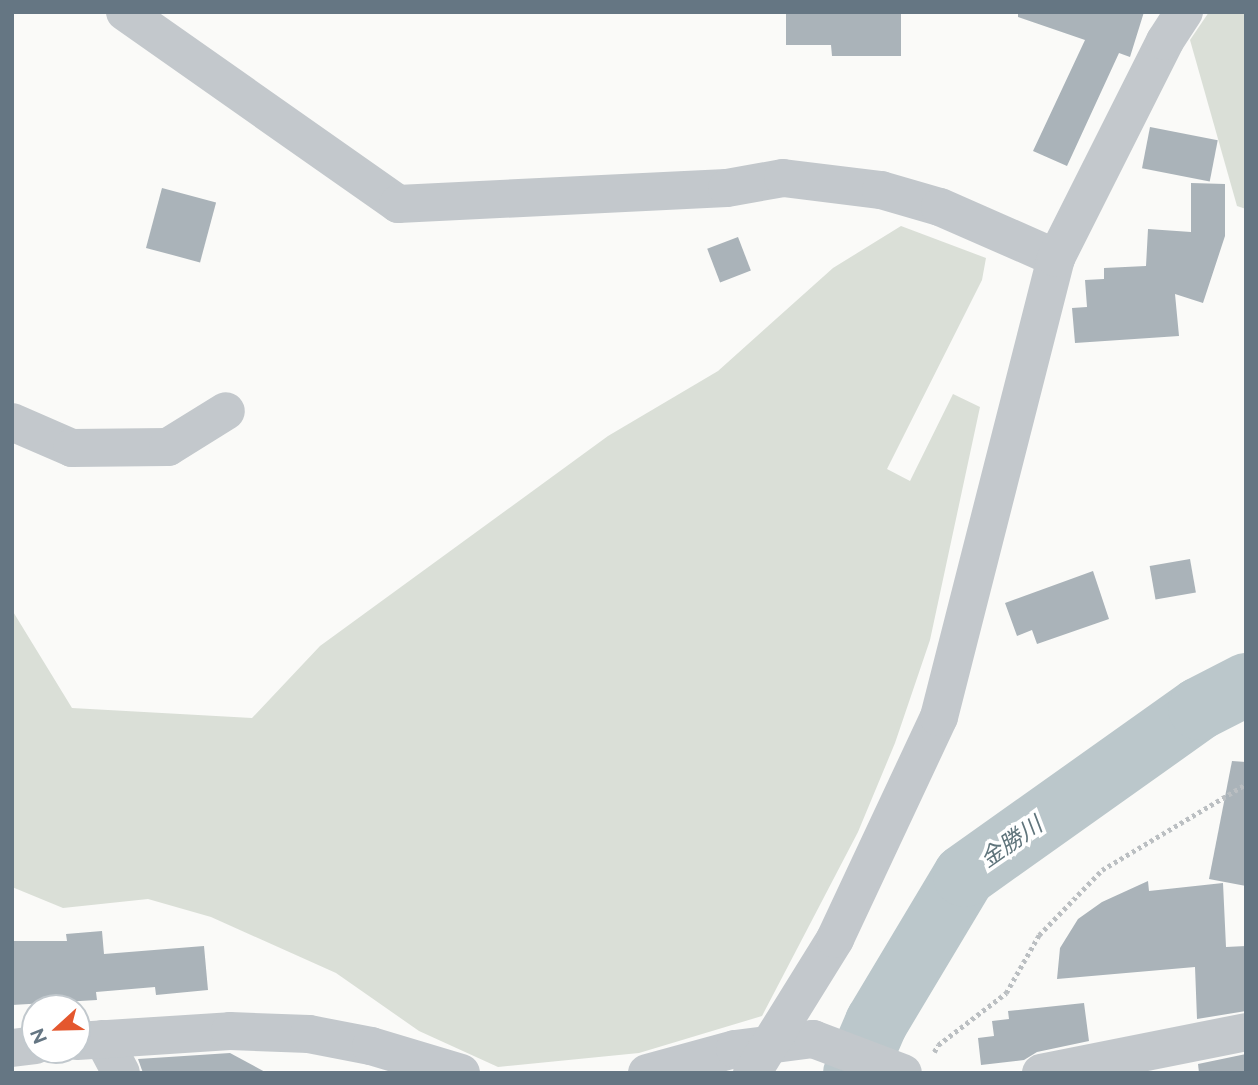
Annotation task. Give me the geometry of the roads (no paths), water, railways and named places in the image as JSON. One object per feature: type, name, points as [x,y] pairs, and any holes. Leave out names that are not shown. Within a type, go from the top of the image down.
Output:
[{"type":"street","points":[[125,12],[398,204],[727,188],[783,178],[881,190],[940,206],[1056,258]]},
{"type":"street","points":[[760,1059],[835,939],[939,717],[1056,258],[1165,41],[1184,12]]},
{"type":"street","points":[[12,422],[72,448],[168,447],[226,411]]},
{"type":"street","points":[[91,1040],[230,1031],[309,1034],[371,1046],[461,1073]]},
{"type":"street","points":[[1041,1073],[1246,1032]]},
{"type":"street","points":[[647,1073],[699,1057],[760,1059],[813,1039],[903,1073]]},
{"type":"street","points":[[91,1041],[121,1073]]},
{"type":"street","points":[[340,1073],[371,1046]]},
{"type":"waterway","name":"金勝川","points":[[854,1073],[876,1022],[964,875],[1199,708],[1246,684]]}]
